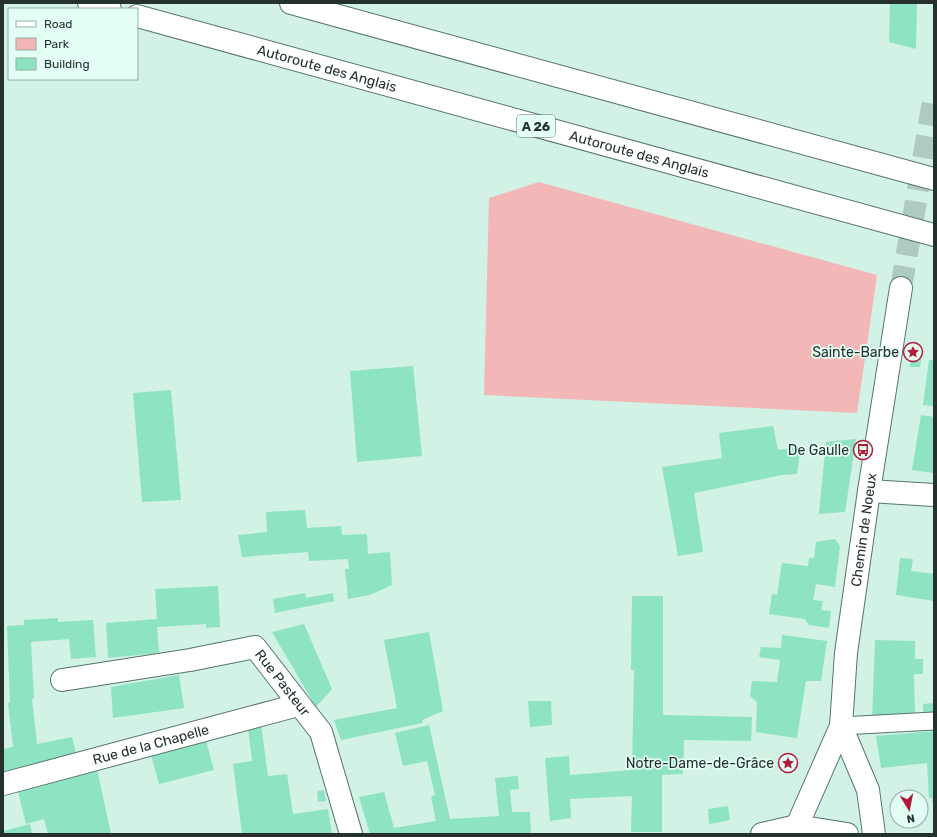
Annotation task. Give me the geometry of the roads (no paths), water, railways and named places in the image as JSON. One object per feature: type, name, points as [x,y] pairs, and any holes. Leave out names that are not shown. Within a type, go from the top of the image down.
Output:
[{"type":"main road","points":[[88,3],[106,8]]},
{"type":"main road","points":[[291,3],[934,178]]},
{"type":"main road","name":"Autoroute des Anglais","points":[[138,16],[934,235]]},
{"type":"main road","name":"Chemin de Noeux","points":[[841,726],[846,653],[869,491],[901,288]]},
{"type":"main road","points":[[869,491],[934,495]]},
{"type":"main road","name":"Rue Pasteur","points":[[62,680],[190,660],[255,647],[298,705],[321,732],[351,834]]},
{"type":"main road","name":"Rue de la Chapelle","points":[[3,784],[298,705]]},
{"type":"main road","points":[[797,826],[841,726]]},
{"type":"main road","points":[[841,726],[868,790],[874,834]]},
{"type":"main road","points":[[762,834],[797,826],[846,834]]},
{"type":"lane","points":[[841,726],[934,721]]},
{"type":"tunnel","points":[[901,288],[934,96]]},
{"type":"place","name":"Sainte-Barbe","points":[[913,352]]},
{"type":"place","name":"De Gaulle","points":[[863,450]]},
{"type":"place","name":"Notre-Dame-de-Grâce","points":[[788,763]]}]
